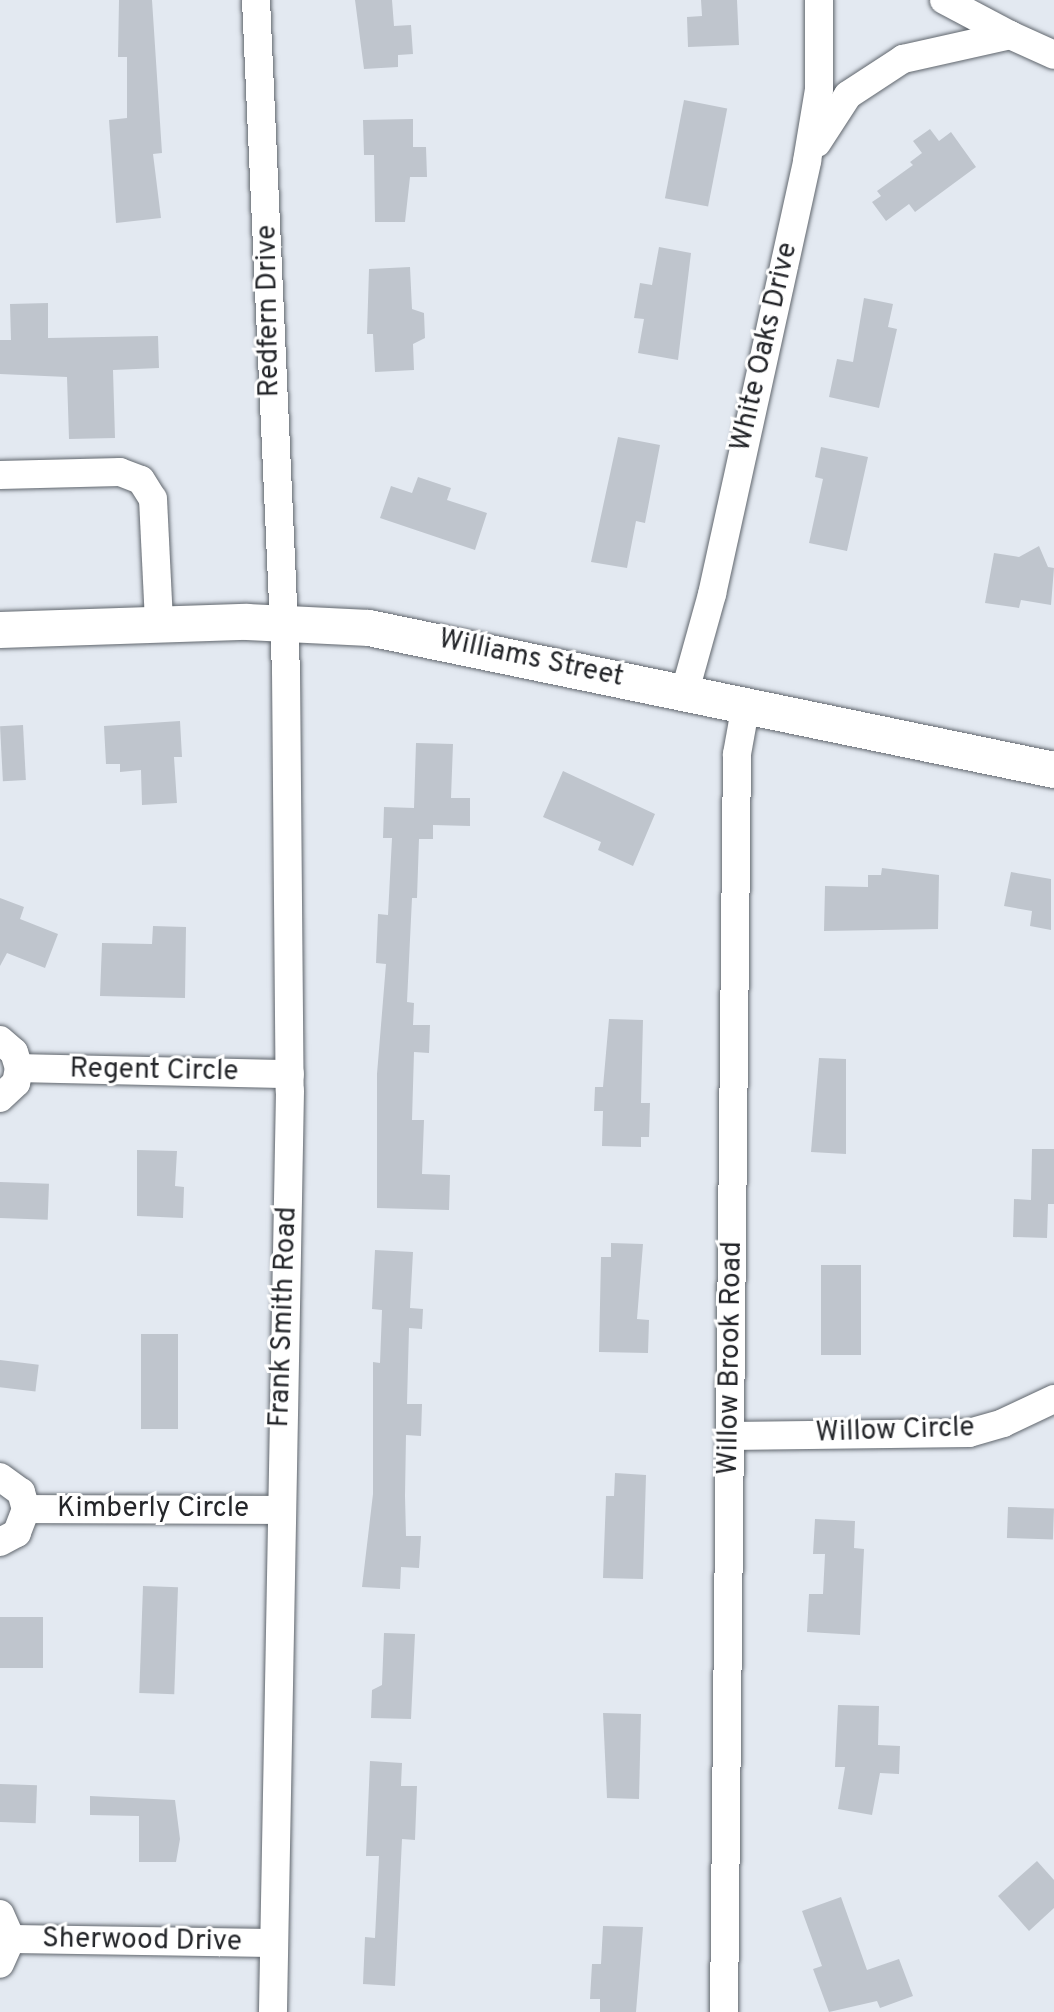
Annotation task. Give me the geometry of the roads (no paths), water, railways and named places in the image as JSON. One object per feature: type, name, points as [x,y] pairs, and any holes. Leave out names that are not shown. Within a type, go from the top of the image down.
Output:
[{"type":"main road","name":"Williams Street","points":[[0,630],[159,623],[282,623],[413,634],[1054,770]]},
{"type":"street","name":"Redfern Drive","points":[[256,0],[282,623]]},
{"type":"street","name":"White Oaks Drive","points":[[685,691],[712,594],[807,161],[819,89],[819,0]]},
{"type":"street","points":[[944,0],[1054,55]]},
{"type":"street","points":[[807,161],[848,95],[888,66],[960,43],[1010,35]]},
{"type":"street","points":[[0,475],[120,472],[141,480],[153,499],[159,623]]},
{"type":"street","name":"Frank Smith Road","points":[[273,2012],[279,1510],[290,1074],[282,623]]},
{"type":"street","name":"Willow Brook Road","points":[[724,2012],[737,754],[746,704]]},
{"type":"street","points":[[0,1040],[14,1052],[19,1068],[12,1089],[0,1098]]},
{"type":"street","name":"Regent Circle","points":[[19,1068],[290,1074]]},
{"type":"street","name":"Willow Circle","points":[[730,1436],[969,1433],[1054,1399]]},
{"type":"street","name":"Kimberly Circle","points":[[0,1477],[21,1492],[26,1509],[17,1533],[0,1542]]},
{"type":"street","name":"Kimberly Circle","points":[[26,1509],[279,1510]]},
{"type":"street","name":"Sherwood Drive","points":[[4,1939],[273,1943]]}]
